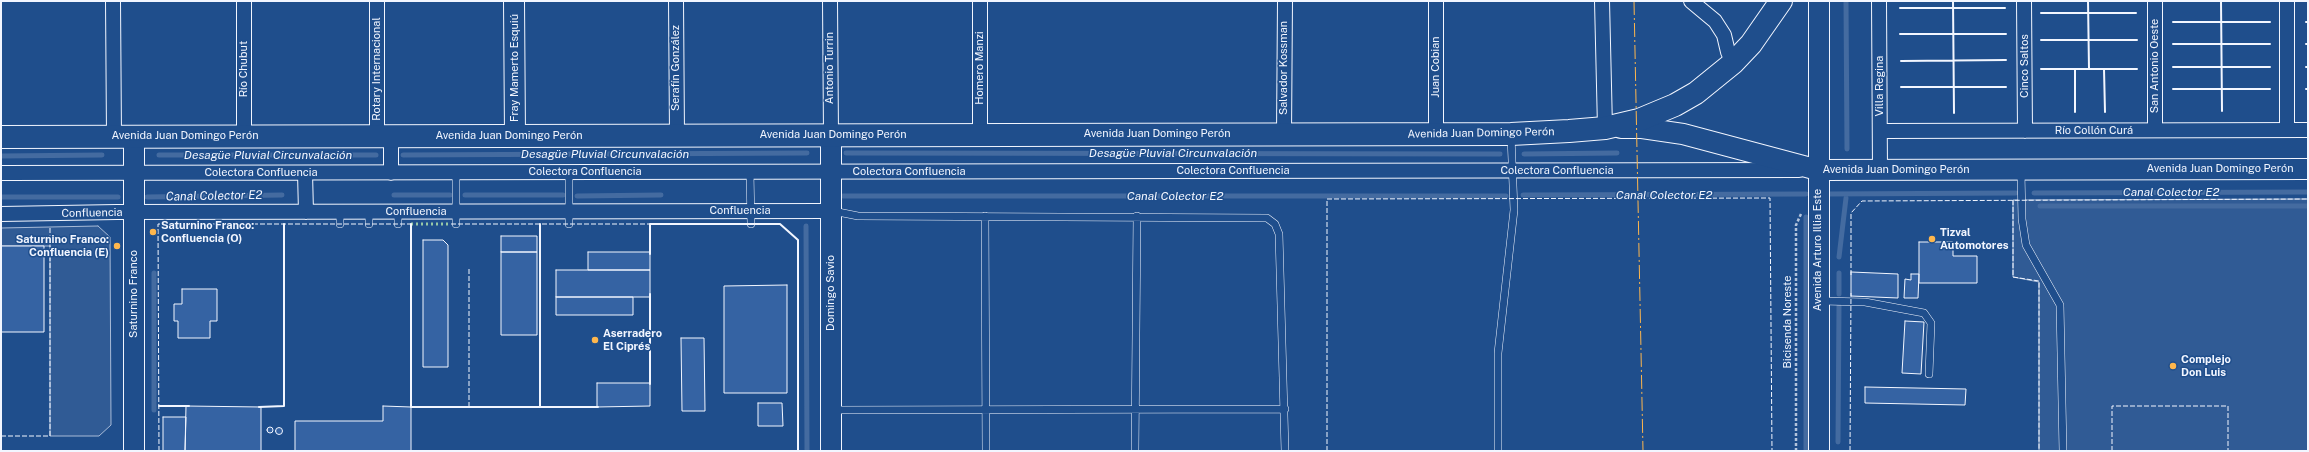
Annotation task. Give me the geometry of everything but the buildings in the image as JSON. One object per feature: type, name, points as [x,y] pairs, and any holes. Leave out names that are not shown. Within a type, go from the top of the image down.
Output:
[{"type":"main road","points":[[1605,128],[1639,120],[1675,105],[1696,93],[1733,63],[1766,24],[1781,1]]},
{"type":"main road","name":"Avenida Juan Domingo Perón","points":[[1,137],[1511,134],[1605,128]]},
{"type":"street","points":[[113,1],[124,136]]},
{"type":"street","name":"Río Chubut","points":[[244,1],[244,136]]},
{"type":"street","name":"Rotary Internacional","points":[[377,1],[384,136],[390,173]]},
{"type":"street","name":"Fray Mamerto Esquiú","points":[[514,1],[515,136]]},
{"type":"street","name":"Serafín González","points":[[676,1],[677,135]]},
{"type":"street","name":"Antonio Turrin","points":[[830,1],[831,135]]},
{"type":"street","name":"Homero Manzi","points":[[980,1],[980,135]]},
{"type":"street","name":"Salvador Kossman","points":[[1284,1],[1284,134]]},
{"type":"street","name":"Juan Cobian","points":[[1436,1],[1436,134]]},
{"type":"street","points":[[1602,1],[1605,128]]},
{"type":"street","points":[[1691,1],[1715,20],[1724,35],[1728,52],[1733,63]]},
{"type":"street","name":"Avenida Arturo Illia Este","points":[[1818,451],[1819,1]]},
{"type":"street","name":"Villa Regina","points":[[1879,1],[1880,170]]},
{"type":"street","name":"Cinco Saltos","points":[[2024,1],[2025,131]]},
{"type":"street","name":"San Antonio Oeste","points":[[2155,1],[2156,130]]},
{"type":"street","points":[[2287,1],[2287,130]]},
{"type":"street","name":"Avenida Juan Domingo Perón","points":[[1605,128],[1642,128],[1683,134],[1818,170],[2308,169]]},
{"type":"street","name":"Río Collón Curá","points":[[1880,131],[2308,130]]},
{"type":"street","name":"Domingo Savio","points":[[831,135],[831,451]]},
{"type":"street","name":"Saturnino Franco","points":[[124,136],[134,173],[134,451]]},
{"type":"street","name":"Colectora Confluencia","points":[[1,173],[1818,170]]},
{"type":"street","points":[[305,173],[306,212]]},
{"type":"street","name":"Confluencia","points":[[1,214],[306,212],[340,218],[751,218],[831,211]]},
{"type":"lane","points":[[1498,451],[1498,353],[1513,223],[1511,134]]},
{"type":"lane","points":[[2021,170],[2022,219],[2026,245],[2060,304],[2063,451]]},
{"type":"lane","points":[[569,172],[569,218]]},
{"type":"lane","points":[[750,172],[751,218]]},
{"type":"lane","points":[[456,173],[456,218]]},
{"type":"lane","points":[[831,211],[858,216],[1137,216],[1267,218],[1275,224],[1279,239],[1285,451]]},
{"type":"lane","points":[[985,216],[986,451]]},
{"type":"lane","points":[[1135,451],[1137,216]]},
{"type":"lane","points":[[1818,301],[1865,302],[1924,313],[1930,323],[1929,374]]},
{"type":"lane","points":[[831,410],[1285,409]]},
{"type":"path","name":"Bicisenda Noreste","points":[[1796,451],[1796,225],[1805,209],[1818,207]]},
{"type":"shaded area","name":"Complejo Don Luis","points":[[2308,199],[2308,451],[2039,451],[2039,282],[2013,277],[2013,200]]},
{"type":"shaded area","points":[[98,226],[110,237],[111,425],[99,436],[50,436],[50,246],[1,246],[1,228]]},
{"type":"waterway","points":[[1846,1],[1847,149]]},
{"type":"waterway","name":"Desagüe Pluvial Circunvalación","points":[[403,155],[807,153]]},
{"type":"waterway","name":"Desagüe Pluvial Circunvalación","points":[[846,153],[1500,154]]},
{"type":"waterway","name":"Desagüe Pluvial Circunvalación","points":[[1524,154],[1617,153]]},
{"type":"waterway","name":"Desagüe Pluvial Circunvalación","points":[[1,156],[102,155]]},
{"type":"waterway","name":"Desagüe Pluvial Circunvalación","points":[[159,155],[376,155]]},
{"type":"waterway","name":"Canal Colector E2","points":[[2034,193],[2308,192]]},
{"type":"waterway","name":"Canal Colector E2","points":[[1827,194],[2016,193]]},
{"type":"waterway","name":"Canal Colector E2","points":[[1523,195],[1806,194]]},
{"type":"waterway","name":"Canal Colector E2","points":[[147,197],[282,195]]},
{"type":"waterway","name":"Canal Colector E2","points":[[394,195],[450,195]]},
{"type":"waterway","name":"Canal Colector E2","points":[[465,195],[563,195]]},
{"type":"waterway","name":"Canal Colector E2","points":[[577,196],[661,195]]},
{"type":"waterway","name":"Canal Colector E2","points":[[843,196],[1506,196]]},
{"type":"waterway","name":"Canal Colector E2","points":[[1,197],[118,197]]},
{"type":"waterway","points":[[1839,257],[1846,198]]},
{"type":"waterway","points":[[2040,206],[2308,206]]},
{"type":"waterway","points":[[1806,217],[1806,451]]},
{"type":"waterway","points":[[806,226],[807,451]]},
{"type":"waterway","points":[[154,273],[154,410]]},
{"type":"waterway","points":[[1839,273],[1839,294]]},
{"type":"waterway","points":[[1838,442],[1839,306]]},
{"type":"hedge","points":[[411,224],[451,224]]},
{"type":"fence","points":[[1327,451],[1327,199],[1770,198],[1772,451]]},
{"type":"fence","points":[[1851,275],[1851,213],[1862,201],[2308,199]]},
{"type":"fence","points":[[2013,200],[2013,277],[2039,281],[2039,451]]},
{"type":"fence","points":[[159,451],[158,224],[411,224]]},
{"type":"fence","points":[[451,224],[650,224]]},
{"type":"fence","points":[[1,436],[50,436],[50,227]]},
{"type":"fence","points":[[469,269],[469,407]]},
{"type":"fence","points":[[1850,451],[1851,293]]},
{"type":"fence","points":[[2112,451],[2112,406],[2228,406],[2228,451]]},
{"type":"wall","points":[[1953,1],[1954,113]]},
{"type":"wall","points":[[2088,1],[2089,69]]},
{"type":"wall","points":[[2221,1],[2222,111]]},
{"type":"wall","points":[[1900,8],[2005,8]]},
{"type":"wall","points":[[2041,13],[2136,13]]},
{"type":"wall","points":[[2173,22],[2270,22]]},
{"type":"wall","points":[[1900,34],[2006,34]]},
{"type":"wall","points":[[2041,40],[2137,40]]},
{"type":"wall","points":[[2173,44],[2270,44]]},
{"type":"wall","points":[[1901,61],[2006,60]]},
{"type":"wall","points":[[2173,67],[2270,67]]},
{"type":"wall","points":[[2041,69],[2137,69]]},
{"type":"wall","points":[[2075,69],[2075,112]]},
{"type":"wall","points":[[2104,69],[2105,112]]},
{"type":"wall","points":[[1901,87],[2006,87]]},
{"type":"wall","points":[[2173,89],[2270,89]]},
{"type":"wall","points":[[259,407],[284,406],[284,224]]},
{"type":"wall","points":[[411,224],[411,407],[598,407]]},
{"type":"wall","points":[[540,224],[540,407]]},
{"type":"wall","points":[[650,254],[650,224],[780,224],[798,240],[798,451]]},
{"type":"wall","points":[[650,294],[650,384]]},
{"type":"wall","points":[[159,406],[189,406]]},
{"type":"power","points":[[1634,1],[1643,451]]},
{"type":"place","name":"Saturnino Franco: Confluencia (O)","points":[[153,232]]},
{"type":"place","name":"Tizval Automotores","points":[[1932,239]]},
{"type":"place","name":"Saturnino Franco: Confluencia (E)","points":[[117,246]]},
{"type":"place","name":"Aserradero El Ciprés","points":[[595,340]]},
{"type":"place","name":"Complejo Don Luis","points":[[2173,366]]}]
